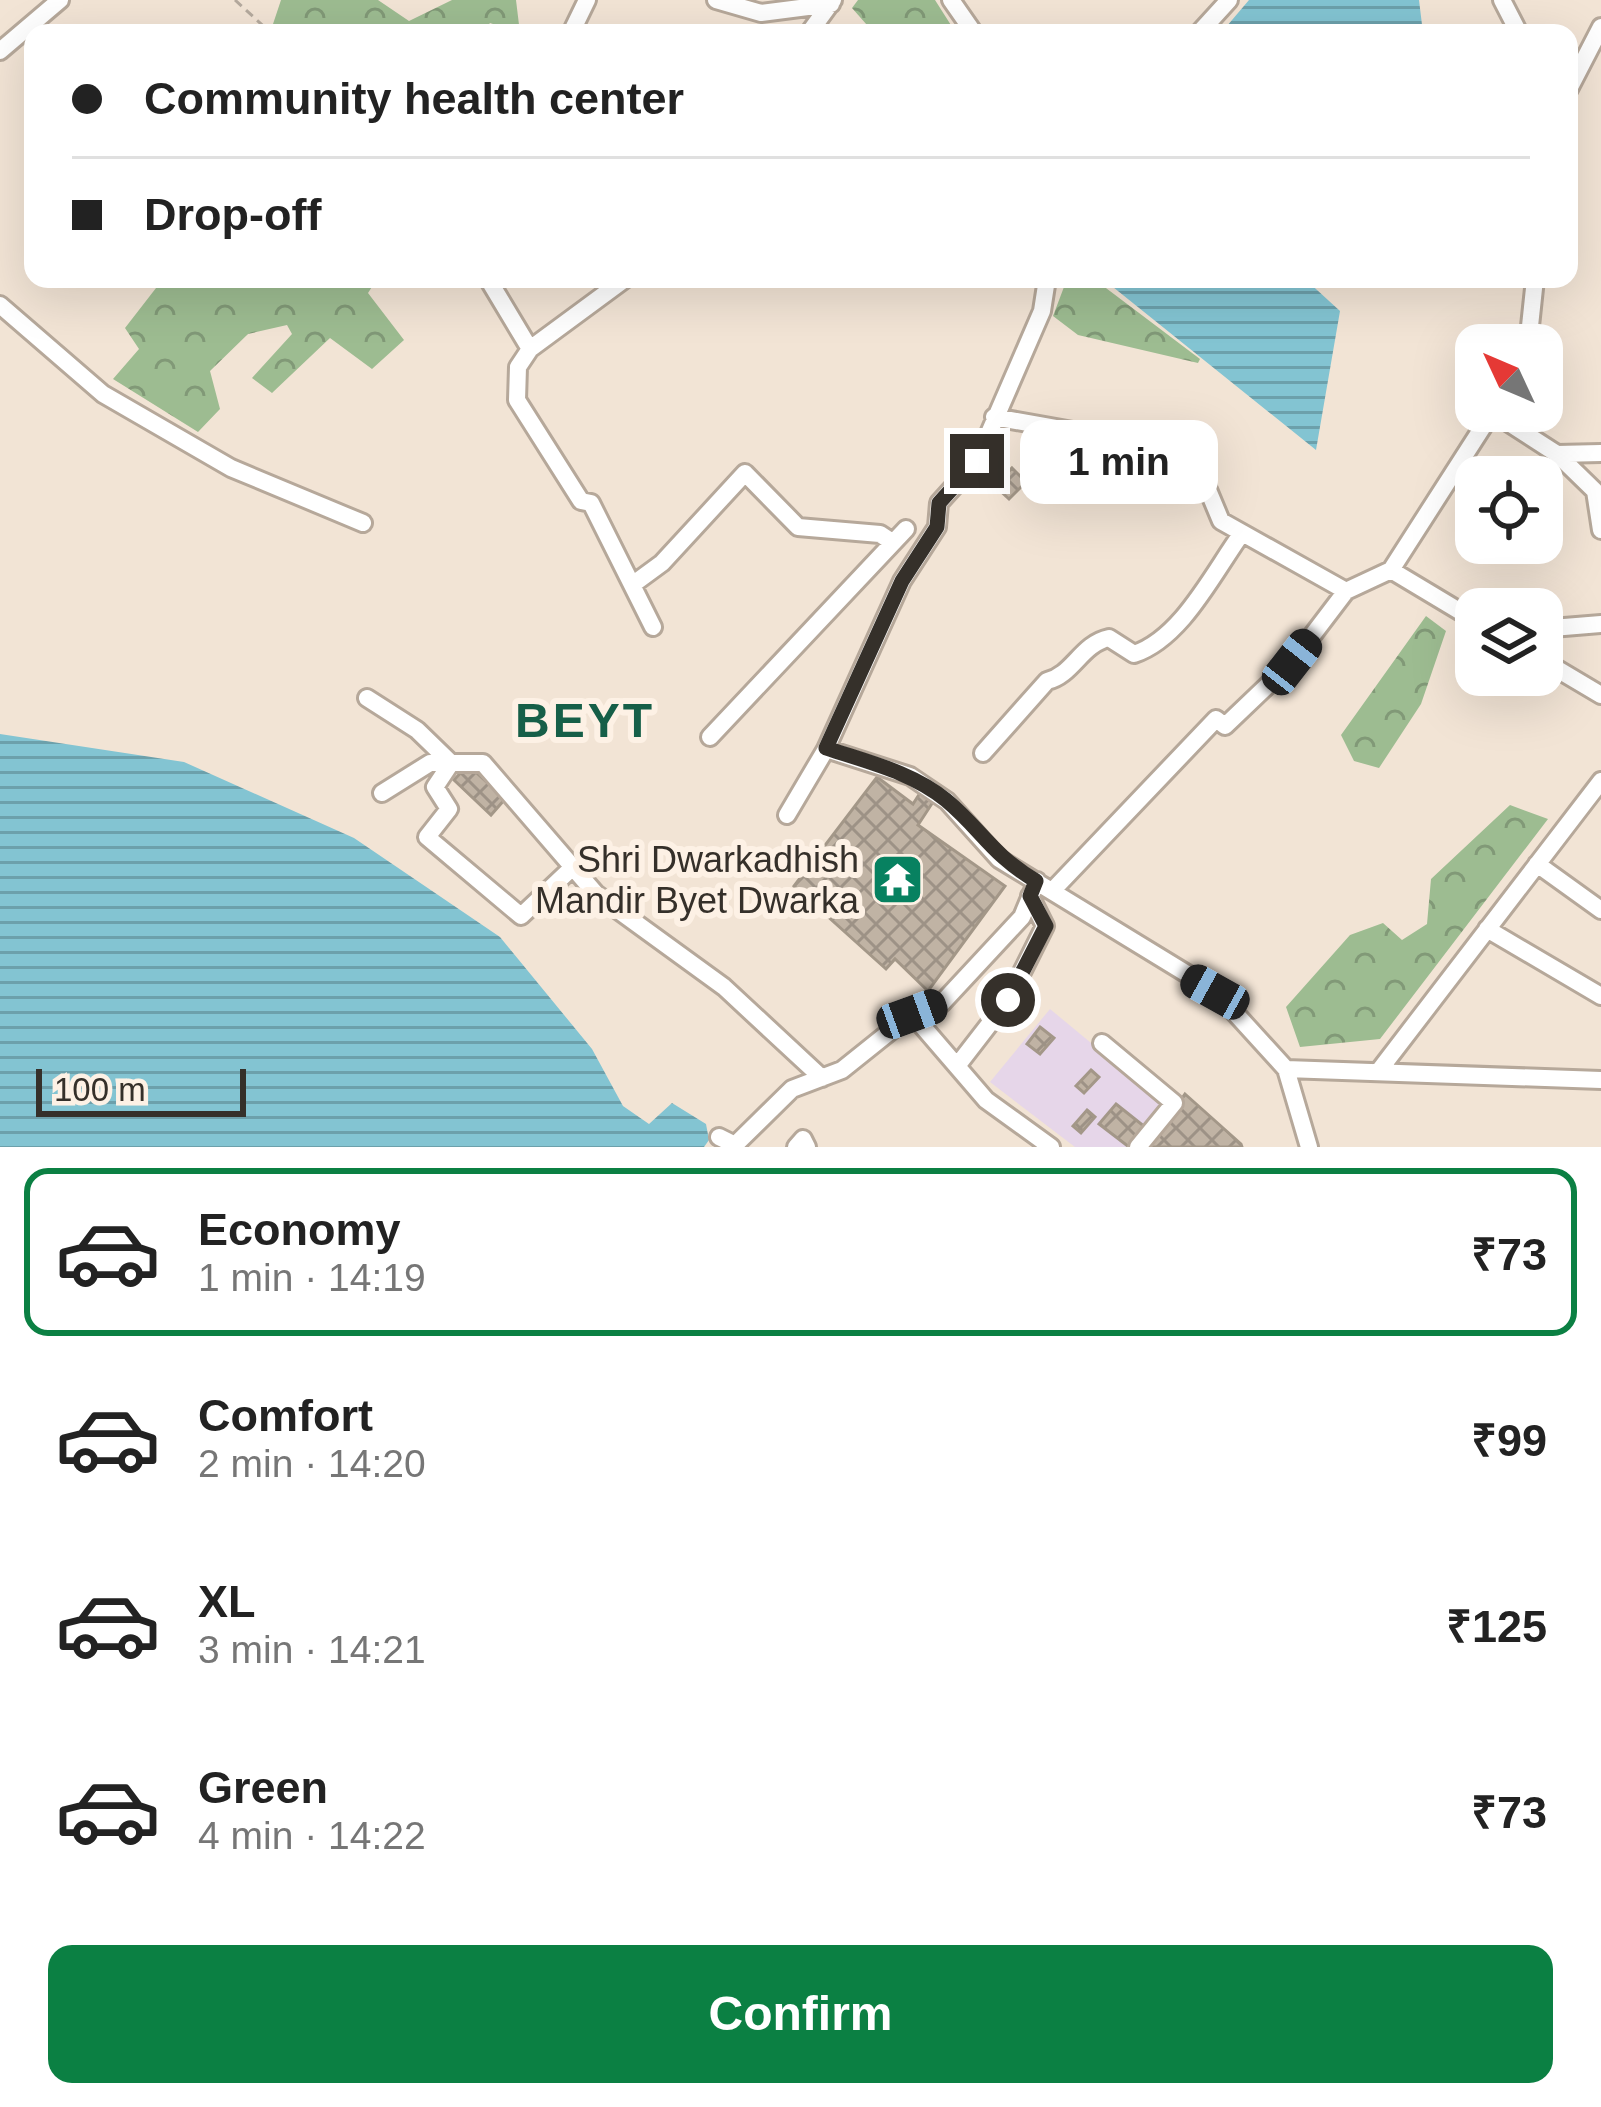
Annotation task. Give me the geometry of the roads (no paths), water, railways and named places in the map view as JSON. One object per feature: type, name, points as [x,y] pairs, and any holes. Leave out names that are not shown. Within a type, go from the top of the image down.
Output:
[{"type":"street","points":[[32,24],[61,0]]},
{"type":"street","points":[[716,0],[761,13],[832,2]]},
{"type":"street","points":[[1207,24],[1229,0]]},
{"type":"street","points":[[1578,72],[1601,28]]},
{"type":"street","points":[[0,51],[24,31]]},
{"type":"street","points":[[493,288],[530,349]]},
{"type":"street","points":[[614,288],[530,349],[518,367],[517,400],[581,501],[590,503],[653,627]]},
{"type":"street","points":[[787,815],[826,748],[902,581],[937,527],[939,503],[977,461],[1042,311],[1046,288]]},
{"type":"street","points":[[1530,324],[1534,288]]},
{"type":"street","points":[[0,305],[103,394],[231,468],[363,523]]},
{"type":"street","points":[[994,417],[1112,438],[1159,457],[1206,484],[1221,521],[1346,591]]},
{"type":"street","points":[[719,1137],[735,1145],[792,1089],[842,1070],[912,1014],[942,1003],[1022,917],[1040,888],[1216,719],[1225,726],[1292,662],[1346,591],[1391,570],[1479,432]]},
{"type":"street","points":[[1524,432],[1557,454],[1595,491],[1601,530]]},
{"type":"street","points":[[1557,454],[1601,452]]},
{"type":"street","points":[[632,585],[662,563],[745,473],[798,526],[899,536],[710,737]]},
{"type":"street","points":[[983,753],[1047,681],[1058,679],[1093,642],[1109,638],[1134,654],[1160,640],[1242,533]]},
{"type":"street","points":[[1391,570],[1455,608]]},
{"type":"street","points":[[1563,627],[1601,624]]},
{"type":"street","points":[[1563,672],[1601,695]]},
{"type":"street","points":[[367,698],[417,730],[451,763]]},
{"type":"street","points":[[826,748],[910,776],[947,801],[999,859],[1118,937],[1215,992],[1286,1069],[1309,1147]]},
{"type":"street","points":[[382,793],[430,763],[483,763],[596,894],[724,987],[822,1078]]},
{"type":"street","points":[[451,763],[435,787],[449,809],[427,837],[492,893],[521,916],[574,866]]},
{"type":"street","points":[[1378,1072],[1601,781]]},
{"type":"street","points":[[1538,864],[1601,910]]},
{"type":"street","points":[[957,1066],[1008,1000],[1046,926],[1040,888]]},
{"type":"street","points":[[1487,929],[1601,996]]},
{"type":"street","points":[[912,1014],[986,1100],[1051,1147]]},
{"type":"street","points":[[1102,1042],[1174,1102],[1138,1147]]},
{"type":"street","points":[[1580,1079],[1601,1064]]},
{"type":"street","points":[[1286,1069],[1601,1080]]},
{"type":"street","points":[[796,1147],[803,1139],[807,1147]]},
{"type":"water","points":[[1249,0],[1419,0],[1422,24],[1229,24]]},
{"type":"water","points":[[1114,288],[1315,288],[1340,311],[1316,450]]},
{"type":"water","points":[[0,734],[184,762],[354,838],[500,937],[592,1049],[623,1106],[649,1124],[672,1103],[706,1124],[709,1140],[704,1147],[0,1147]]},
{"type":"place","name":"Shri Dwarkadhish Mandir Byet Dwarka","points":[[898,880]]},
{"type":"district","name":"BEYT","points":[[585,720]]}]
